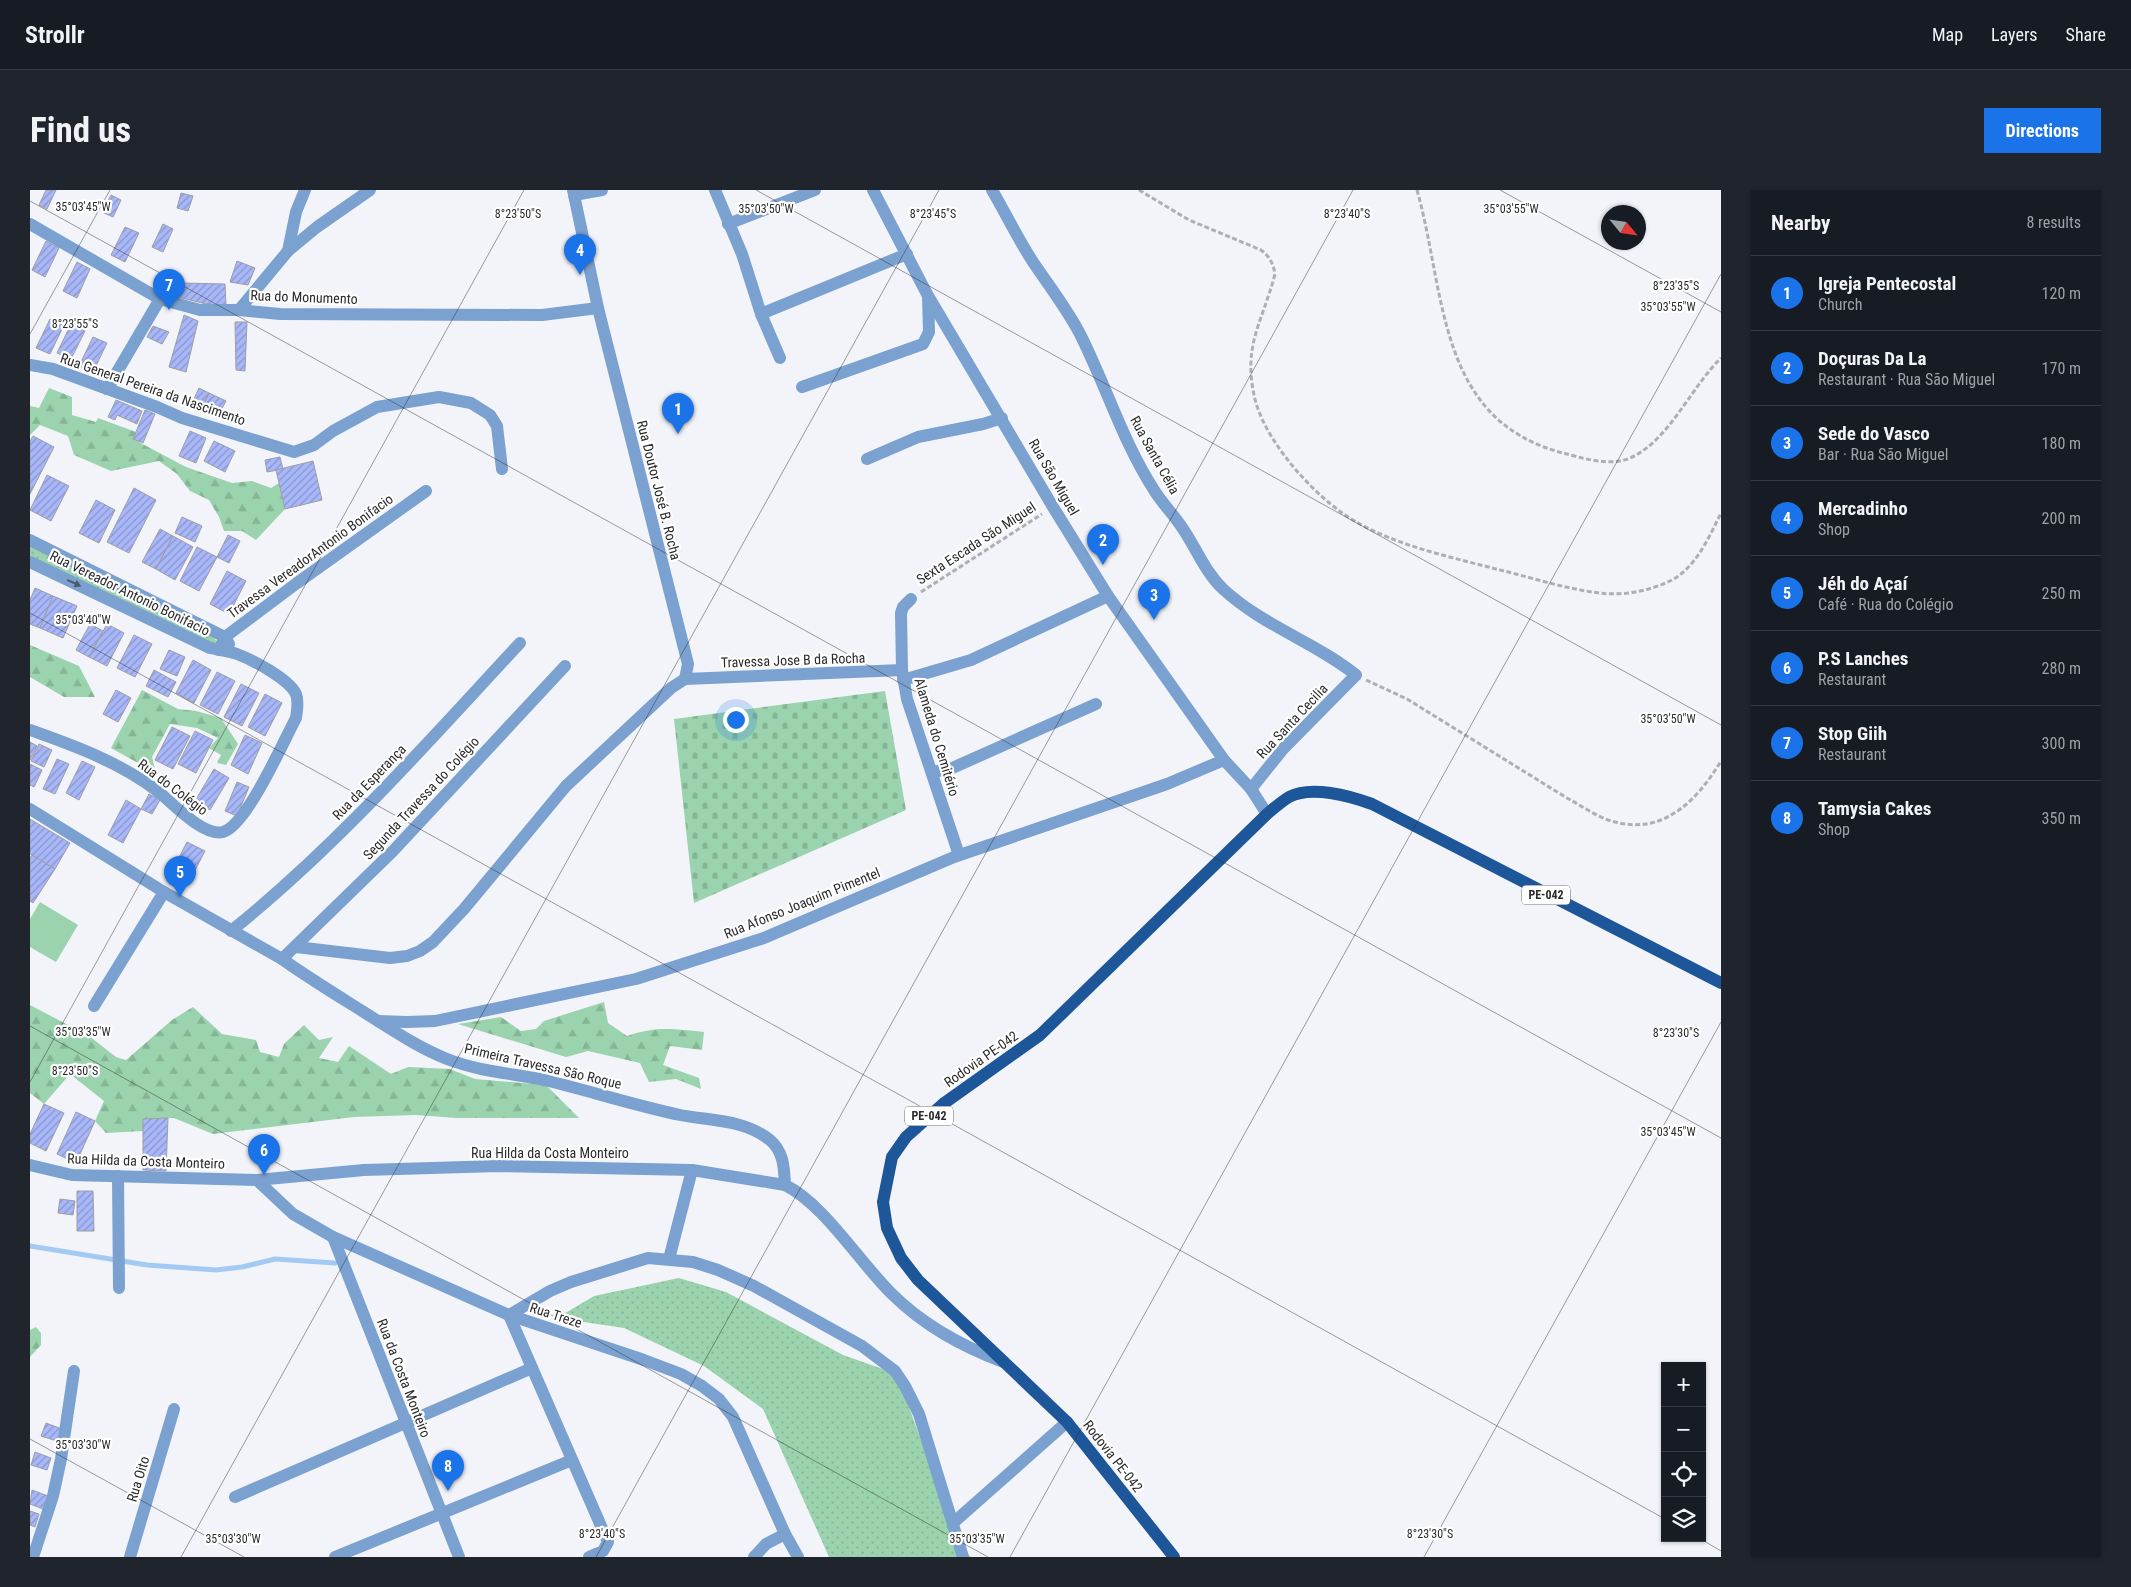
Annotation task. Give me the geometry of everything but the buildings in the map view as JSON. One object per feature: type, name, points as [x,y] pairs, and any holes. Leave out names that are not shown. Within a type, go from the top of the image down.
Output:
[{"type":"main road","name":"Rodovia PE-042","points":[[1174,1557],[1067,1422],[918,1280],[901,1258],[887,1228],[883,1202],[892,1157],[906,1137],[942,1104],[1040,1035],[1267,814],[1291,796],[1316,792],[1348,796],[1372,804],[1721,983]]},
{"type":"street","points":[[288,251],[296,212],[305,190]]},
{"type":"street","points":[[240,310],[288,251],[317,227],[370,190]]},
{"type":"street","points":[[574,192],[602,190]]},
{"type":"street","points":[[716,190],[728,224],[742,254],[761,314],[780,358]]},
{"type":"street","points":[[728,224],[815,190]]},
{"type":"street","name":"Rua São Miguel","points":[[873,190],[928,294],[1053,507],[1108,596],[1224,760],[1251,789],[1267,814]]},
{"type":"street","name":"Rua Santa Célia","points":[[992,190],[1028,254],[1080,335],[1109,402],[1154,490],[1182,527],[1204,566],[1222,588],[1248,610],[1281,630],[1318,648],[1339,661],[1356,676]]},
{"type":"street","name":"Rua Doutor José B. Rocha","points":[[574,192],[598,308],[688,664],[685,679]]},
{"type":"street","name":"Rua do Monumento","points":[[30,224],[160,299],[200,310],[240,310],[280,314],[542,315],[598,308]]},
{"type":"street","points":[[761,314],[907,254]]},
{"type":"street","points":[[802,387],[923,344],[929,332],[928,294]]},
{"type":"street","points":[[107,389],[160,299]]},
{"type":"street","points":[[30,359],[53,369]]},
{"type":"street","name":"Rua General Pereira da Nascimento","points":[[30,365],[53,369],[182,418],[294,452],[314,445],[332,431],[377,406],[439,397],[471,403],[490,415],[497,426],[502,470]]},
{"type":"street","points":[[867,459],[918,437],[1002,418]]},
{"type":"street","name":"Travessa VereadorAntonio Bonifacio","points":[[218,650],[225,637],[426,491]]},
{"type":"street","name":"Rua Vereador Antonio Bonifacio","points":[[30,540],[225,637]]},
{"type":"street","name":"Rua Vereador Antonio Bonifacio","points":[[30,562],[218,650]]},
{"type":"street","name":"Travessa Jose B da Rocha","points":[[685,679],[902,675],[971,660],[1108,596]]},
{"type":"street","name":"Alameda do Cemitério","points":[[911,599],[902,607],[901,613],[902,675],[907,699],[959,855]]},
{"type":"street","name":"Rua do Colégio","points":[[225,637],[237,654]]},
{"type":"street","name":"Rua da Esperança","points":[[230,931],[276,895],[324,850],[398,775],[520,643]]},
{"type":"street","name":"Rua do Colégio","points":[[30,730],[61,741],[124,769],[152,787],[199,827],[212,832],[222,832],[233,826],[251,803],[296,718],[298,704],[296,695],[289,684],[237,654],[218,650]]},
{"type":"street","name":"Segunda Travessa do Colégio","points":[[296,947],[393,851],[565,666]]},
{"type":"street","name":"Rua Santa Cecilia","points":[[1251,789],[1283,749],[1356,676]]},
{"type":"street","points":[[30,809],[164,892],[282,959],[296,947],[390,958],[407,956],[420,951],[433,942],[464,909],[566,786],[672,688],[685,679]]},
{"type":"street","points":[[932,772],[950,769],[1096,704]]},
{"type":"street","name":"Rua Afonso Joaquim Pimentel","points":[[378,1021],[436,1021],[636,979],[764,938],[959,855],[1167,784],[1224,760]]},
{"type":"street","points":[[94,1006],[164,892]]},
{"type":"street","name":"Primeira Travessa São Roque","points":[[282,959],[409,1041],[468,1066],[539,1079],[679,1114],[730,1122],[743,1126],[764,1136],[777,1148],[784,1166],[785,1185]]},
{"type":"street","name":"Rua Hilda da Costa Monteiro","points":[[30,1165],[72,1175],[257,1180],[364,1170],[499,1166],[692,1170],[785,1185],[794,1189],[814,1206],[892,1294],[912,1312],[938,1331],[967,1348],[1003,1362]]},
{"type":"street","points":[[669,1259],[692,1170]]},
{"type":"street","points":[[118,1176],[119,1288]]},
{"type":"street","name":"Rua Treze","points":[[257,1180],[293,1214],[333,1237],[509,1315],[644,1360],[681,1374],[708,1390],[719,1399],[733,1416],[787,1538],[798,1557]]},
{"type":"street","name":"Rua da Costa Monteiro","points":[[333,1237],[459,1557]]},
{"type":"street","points":[[589,1557],[603,1551],[608,1542],[509,1315],[550,1291],[600,1271],[648,1258],[669,1259],[701,1265],[754,1286],[862,1346],[894,1371],[905,1386],[919,1414],[962,1557]]},
{"type":"street","points":[[235,1496],[532,1368]]},
{"type":"street","points":[[33,1557],[53,1496],[61,1459],[74,1371]]},
{"type":"street","name":"Rua Oito","points":[[130,1557],[174,1409]]},
{"type":"street","points":[[953,1523],[1067,1422]]},
{"type":"street","points":[[335,1557],[572,1460]]},
{"type":"street","points":[[754,1557],[766,1544],[787,1538],[790,1557]]},
{"type":"path","points":[[1139,190],[1189,220],[1261,250],[1269,256],[1274,265],[1275,274],[1254,333],[1251,352],[1251,372],[1256,404],[1287,460],[1337,509],[1360,524],[1391,538],[1434,552],[1562,585],[1600,593],[1624,593],[1648,589],[1671,580],[1691,563],[1706,544],[1721,513]]},
{"type":"path","points":[[1417,190],[1426,222],[1447,330],[1458,365],[1473,392],[1488,410],[1515,434],[1544,448],[1584,459],[1607,461],[1628,459],[1645,449],[1660,434],[1721,358]]},
{"type":"path","name":"Sexta Escada São Miguel","points":[[911,599],[1053,507]]},
{"type":"path","points":[[1356,676],[1407,699],[1566,798],[1615,822],[1642,825],[1667,817],[1687,806],[1709,781],[1721,761]]},
{"type":"green space","points":[[49,388],[72,397],[72,415],[96,422],[98,418],[136,432],[133,439],[186,467],[232,483],[252,481],[271,488],[279,483],[285,509],[256,540],[242,531],[224,531],[219,517],[209,500],[190,491],[177,474],[159,461],[111,471],[74,455],[68,436],[40,425],[30,435],[30,406],[39,408]]},
{"type":"green space","points":[[30,543],[209,632],[220,645],[211,647],[30,558]]},
{"type":"green space","points":[[30,645],[79,666],[95,697],[64,697],[30,677]]},
{"type":"green space","points":[[142,690],[178,709],[196,711],[221,718],[238,744],[226,765],[217,763],[221,755],[209,748],[218,738],[197,728],[170,724],[152,757],[156,773],[111,748]]},
{"type":"green space","points":[[885,691],[906,810],[694,903],[674,719]]},
{"type":"green space","points":[[40,902],[78,925],[56,962],[30,947],[30,919]]},
{"type":"green space","points":[[604,1002],[608,1023],[627,1036],[647,1031],[673,1029],[704,1032],[702,1050],[670,1046],[663,1065],[699,1078],[701,1089],[676,1079],[649,1082],[640,1063],[588,1051],[566,1057],[458,1024],[501,1017],[521,1031],[536,1029],[544,1021]]},
{"type":"green space","points":[[30,1005],[89,1036],[116,1057],[126,1060],[172,1020],[193,1007],[222,1034],[256,1040],[260,1052],[279,1057],[284,1044],[304,1025],[319,1040],[333,1037],[319,1058],[338,1062],[349,1046],[391,1074],[408,1067],[450,1069],[475,1079],[546,1085],[579,1118],[457,1118],[416,1115],[354,1117],[213,1134],[174,1118],[143,1119],[143,1131],[106,1133],[95,1121],[104,1101],[70,1074],[44,1104],[30,1093]]},
{"type":"green space","points":[[679,1278],[726,1292],[843,1355],[897,1374],[959,1545],[971,1557],[829,1557],[763,1409],[704,1366],[624,1328],[557,1318],[594,1296]]},
{"type":"green space","points":[[36,1327],[41,1333],[41,1345],[30,1357],[30,1330]]},
{"type":"waterway","points":[[30,1246],[147,1265],[216,1270],[242,1267],[275,1259],[335,1263]]},
{"type":"place","name":"Mercadinho","points":[[580,275]]},
{"type":"place","name":"Stop Giih","points":[[169,310]]},
{"type":"place","name":"Igreja Pentecostal","points":[[678,434]]},
{"type":"place","name":"Doçuras Da La","points":[[1103,565]]},
{"type":"place","name":"Sede do Vasco","points":[[1154,620]]},
{"type":"place","name":"Jéh do Açaí","points":[[180,897]]},
{"type":"place","name":"P.S Lanches","points":[[264,1175]]},
{"type":"place","name":"Tamysia Cakes","points":[[448,1491]]}]
